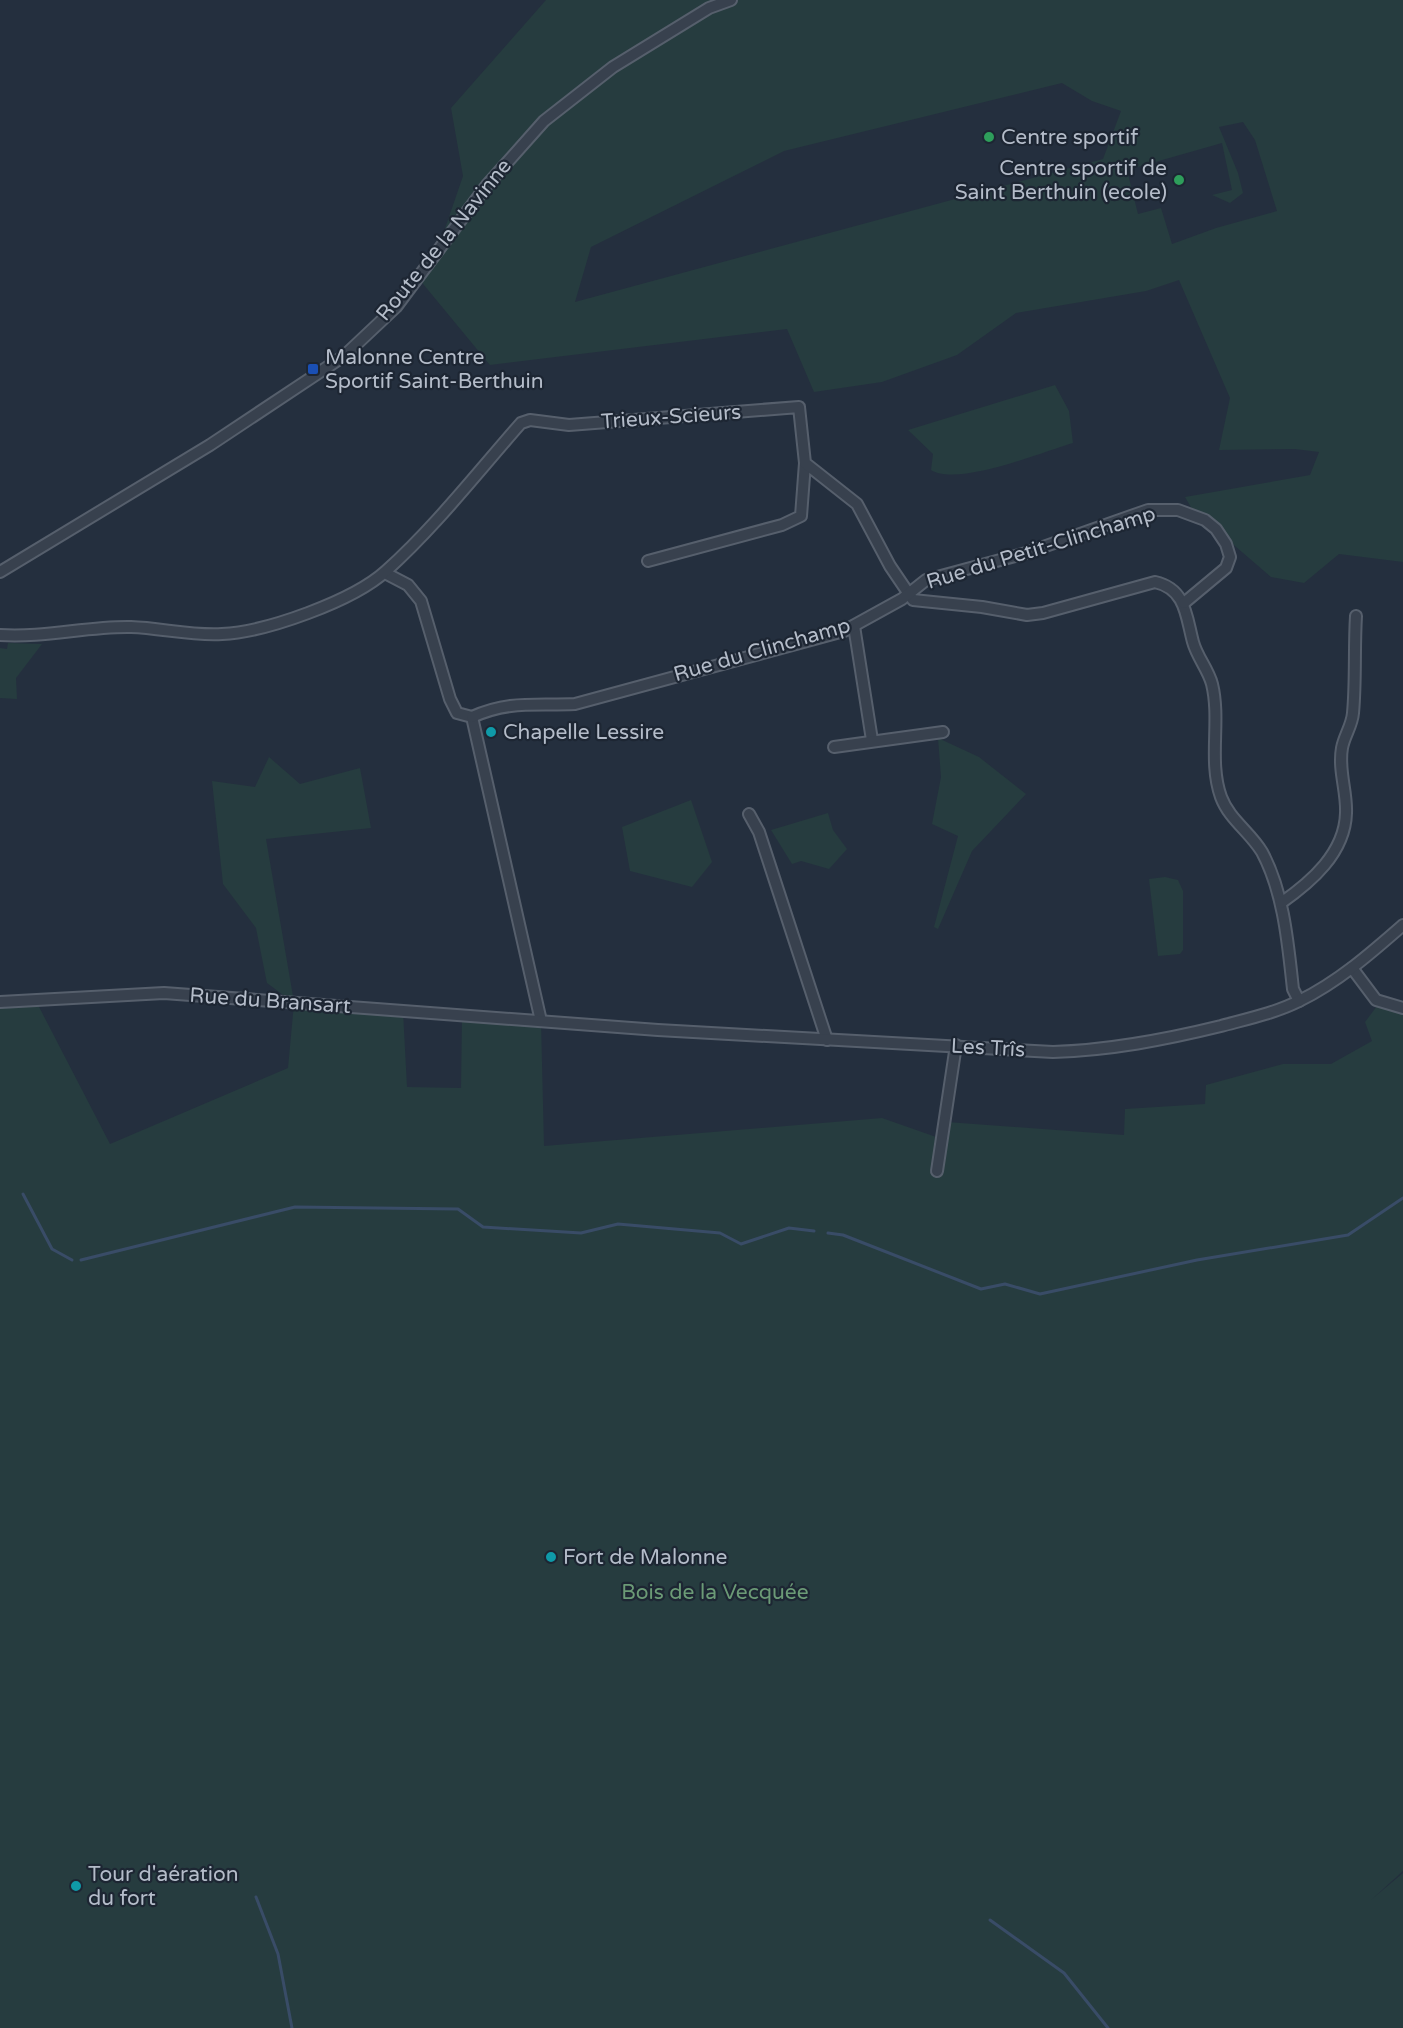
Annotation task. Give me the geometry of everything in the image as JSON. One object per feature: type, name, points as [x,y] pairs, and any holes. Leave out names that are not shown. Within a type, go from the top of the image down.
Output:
[{"type":"street","name":"Route de la Navinne","points":[[0,572],[210,445],[344,356],[396,307],[487,185],[544,121],[613,67],[709,8],[731,0]]},
{"type":"street","name":"Trieux-Scieurs","points":[[385,573],[521,423],[530,420],[569,425],[799,407],[805,463]]},
{"type":"street","points":[[648,561],[782,525],[801,516],[805,463]]},
{"type":"street","points":[[805,463],[856,504],[890,566],[913,600],[982,607],[1027,615],[1043,613],[1155,582],[1167,585],[1184,603],[1194,644],[1212,683],[1216,782],[1224,806],[1262,853],[1281,903],[1293,990],[1299,1001]]},
{"type":"street","name":"Rue du Petit-Clinchamp","points":[[909,592],[926,580],[1026,554],[1148,510],[1178,510],[1205,520],[1216,529],[1223,536],[1230,557],[1222,573],[1184,603]]},
{"type":"street","points":[[0,635],[42,636],[130,627],[221,634],[243,632],[277,624],[318,609],[385,573],[408,585],[421,602],[450,699],[458,713],[472,717],[541,1021]]},
{"type":"street","name":"Rue du Clinchamp","points":[[472,717],[501,707],[532,702],[575,704],[844,631],[909,592]]},
{"type":"street","points":[[1281,903],[1307,885],[1326,863],[1339,842],[1346,814],[1341,754],[1353,714],[1356,616]]},
{"type":"street","points":[[854,626],[872,740]]},
{"type":"street","points":[[834,747],[943,732]]},
{"type":"street","points":[[749,814],[759,831],[827,1040]]},
{"type":"street","name":"Les Trîs","points":[[541,1021],[1053,1052],[1134,1046],[1245,1020],[1299,1001],[1353,968],[1403,925]]},
{"type":"street","points":[[1353,968],[1376,1000],[1403,1008]]},
{"type":"street","name":"Rue du Bransart","points":[[0,1002],[164,993],[541,1021]]},
{"type":"street","points":[[937,1171],[956,1045]]},
{"type":"green space","points":[[546,0],[1403,0],[1403,562],[1339,554],[1304,583],[1271,577],[1192,509],[1185,497],[1310,475],[1319,452],[1295,449],[1219,450],[1230,398],[1179,280],[1146,291],[1016,313],[957,355],[882,382],[814,392],[787,329],[490,365],[419,279],[440,243],[463,176],[451,108]],"holes":[[[1062,83],[1092,101],[1121,111],[1103,159],[575,302],[591,247],[784,151]],[[1243,122],[1255,140],[1277,211],[1216,228],[1172,244],[1161,208],[1138,214],[1127,170],[1222,143],[1232,190],[1212,195],[1230,203],[1243,193],[1238,173],[1219,127]]]},
{"type":"green space","points":[[1055,385],[1069,411],[1073,443],[1022,460],[980,471],[944,474],[931,470],[933,454],[908,430]]},
{"type":"green space","points":[[8,643],[42,644],[16,678],[17,699],[0,698],[0,648],[7,649]]},
{"type":"green space","points":[[938,738],[979,757],[1026,794],[972,851],[938,929],[934,927],[958,836],[932,824],[941,777]]},
{"type":"green space","name":"Bois de la Vecquée","points":[[269,757],[300,784],[360,768],[371,828],[266,839],[294,1002],[403,1011],[407,1087],[461,1088],[462,1015],[541,1021],[544,1146],[882,1118],[939,1138],[947,1122],[1124,1135],[1125,1109],[1205,1104],[1206,1085],[1283,1064],[1331,1064],[1372,1041],[1365,1022],[1380,1002],[1403,1008],[1403,1871],[1371,1900],[1403,1873],[1403,2028],[0,2028],[0,1002],[37,1003],[110,1144],[288,1068],[294,1003],[267,983],[256,928],[223,884],[212,781],[255,787]]},
{"type":"green space","points":[[691,800],[712,862],[692,887],[630,871],[622,827]]},
{"type":"green space","points":[[828,813],[833,830],[847,849],[829,869],[801,861],[792,864],[771,830]]},
{"type":"green space","points":[[1165,877],[1178,880],[1183,891],[1183,950],[1180,954],[1158,956],[1149,879]]},
{"type":"waterway","points":[[23,1194],[52,1249],[72,1260]]},
{"type":"waterway","points":[[828,1233],[843,1235],[981,1289],[1005,1284],[1040,1294],[1197,1260],[1348,1235],[1403,1198]]},
{"type":"waterway","points":[[81,1260],[295,1207],[458,1209],[483,1227],[581,1233],[618,1224],[720,1233],[741,1244],[789,1228],[814,1231]]},
{"type":"waterway","points":[[256,1897],[278,1954],[292,2028]]},
{"type":"waterway","points":[[990,1920],[1064,1973],[1108,2028]]},
{"type":"place","name":"Centre sportif","points":[[989,137]]},
{"type":"place","name":"Centre sportif de Saint Berthuin (ecole)","points":[[1179,180]]},
{"type":"place","name":"Malonne Centre Sportif Saint-Berthuin","points":[[313,369]]},
{"type":"place","name":"Chapelle Lessire","points":[[491,732]]},
{"type":"place","name":"Fort de Malonne","points":[[551,1557]]},
{"type":"place","name":"Tour d'aération du fort","points":[[76,1886]]}]
